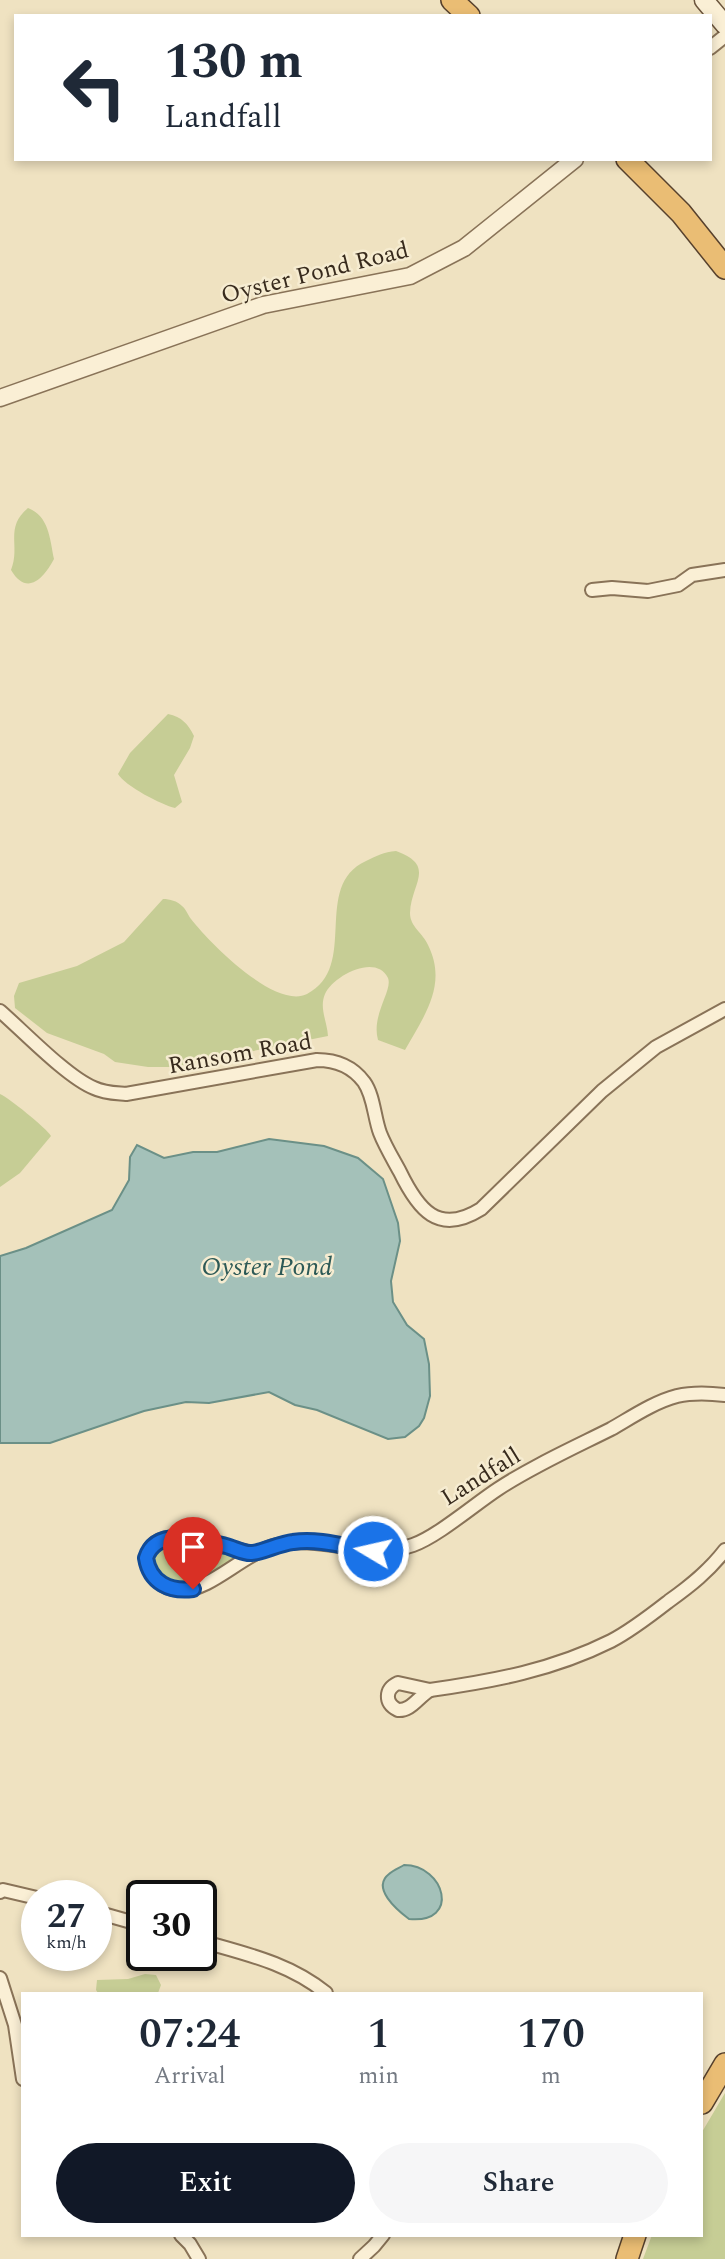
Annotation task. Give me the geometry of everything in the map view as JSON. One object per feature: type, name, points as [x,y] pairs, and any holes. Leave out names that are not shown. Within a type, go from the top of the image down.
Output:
[{"type":"highway","points":[[452,0],[467,14]]},
{"type":"highway","points":[[628,161],[681,213],[725,268]]},
{"type":"highway","points":[[703,2101],[725,2064]]},
{"type":"highway","points":[[627,2259],[634,2237]]},
{"type":"main road","points":[[704,0],[725,25]]},
{"type":"street","name":"Oyster Pond Road","points":[[0,398],[263,305],[410,276],[464,248],[573,161]]},
{"type":"street","points":[[592,590],[612,587],[648,591],[678,585],[692,575],[725,570]]},
{"type":"street","name":"Ransom Road","points":[[0,1011],[76,1077],[105,1092],[126,1094],[317,1060],[342,1064],[363,1081],[368,1089],[380,1134],[416,1202],[435,1218],[453,1220],[473,1215],[481,1209],[601,1091],[656,1047],[725,1009]]},
{"type":"street","name":"Landfall","points":[[252,1553],[214,1544],[168,1538],[152,1545],[146,1558],[150,1573],[155,1579],[172,1590],[183,1590],[208,1582],[252,1553],[277,1545],[302,1541],[384,1551],[415,1544],[520,1476],[667,1399],[704,1392],[725,1395]]},
{"type":"street","points":[[430,1690],[496,1681],[533,1672],[613,1640],[643,1621],[699,1578],[725,1550]]},
{"type":"street","points":[[1,1890],[21,1894]]},
{"type":"street","points":[[217,1945],[267,1959],[308,1978],[325,1992]]},
{"type":"street","points":[[0,1978],[15,2025],[21,2066]]},
{"type":"street","points":[[183,2237],[199,2259]]},
{"type":"street","points":[[360,2259],[381,2237]]},
{"type":"green space","points":[[28,508],[44,522],[50,536],[54,559],[40,578],[29,583],[17,578],[11,570],[15,553],[15,530],[21,515]]},
{"type":"green space","points":[[168,714],[184,722],[194,736],[174,775],[182,802],[175,808],[144,794],[118,774],[130,753]]},
{"type":"green space","points":[[396,851],[416,863],[419,869],[410,913],[414,926],[428,945],[436,974],[431,1000],[405,1050],[378,1040],[377,1021],[389,983],[382,971],[374,967],[365,967],[345,974],[325,994],[323,1004],[328,1036],[173,1067],[148,1067],[115,1062],[104,1054],[47,1033],[15,1008],[14,996],[19,983],[77,966],[124,942],[163,899],[180,904],[212,943],[261,983],[278,992],[294,996],[307,994],[322,982],[331,965],[337,907],[341,889],[350,873],[373,857]]},
{"type":"green space","points":[[0,1094],[27,1113],[51,1136],[20,1173],[0,1187]]},
{"type":"green space","points":[[170,1543],[237,1557],[207,1576],[181,1584],[161,1574],[153,1565],[155,1550]]},
{"type":"green space","points":[[145,1974],[156,1975],[161,1985],[158,1992],[96,1990],[97,1980],[128,1979]]},
{"type":"green space","points":[[725,2093],[725,2259],[643,2259],[651,2237],[703,2237],[703,2130]]},
{"type":"water","name":"Oyster Pond","points":[[269,1139],[324,1146],[358,1158],[383,1179],[398,1223],[400,1241],[391,1281],[393,1302],[407,1325],[424,1339],[429,1364],[430,1396],[419,1426],[405,1437],[388,1439],[317,1410],[295,1405],[269,1392],[209,1403],[186,1402],[144,1411],[50,1443],[0,1443],[0,1256],[26,1248],[112,1210],[129,1180],[130,1157],[137,1145],[164,1158],[193,1152],[217,1152]]},
{"type":"water","points":[[404,1865],[429,1874],[437,1883],[441,1904],[436,1913],[425,1918],[409,1919],[384,1892],[384,1880]]},
{"type":"route","points":[[193,1589],[172,1590],[155,1579],[147,1566],[146,1558],[152,1545],[159,1540],[178,1538],[252,1553],[302,1541],[373,1551]]}]
